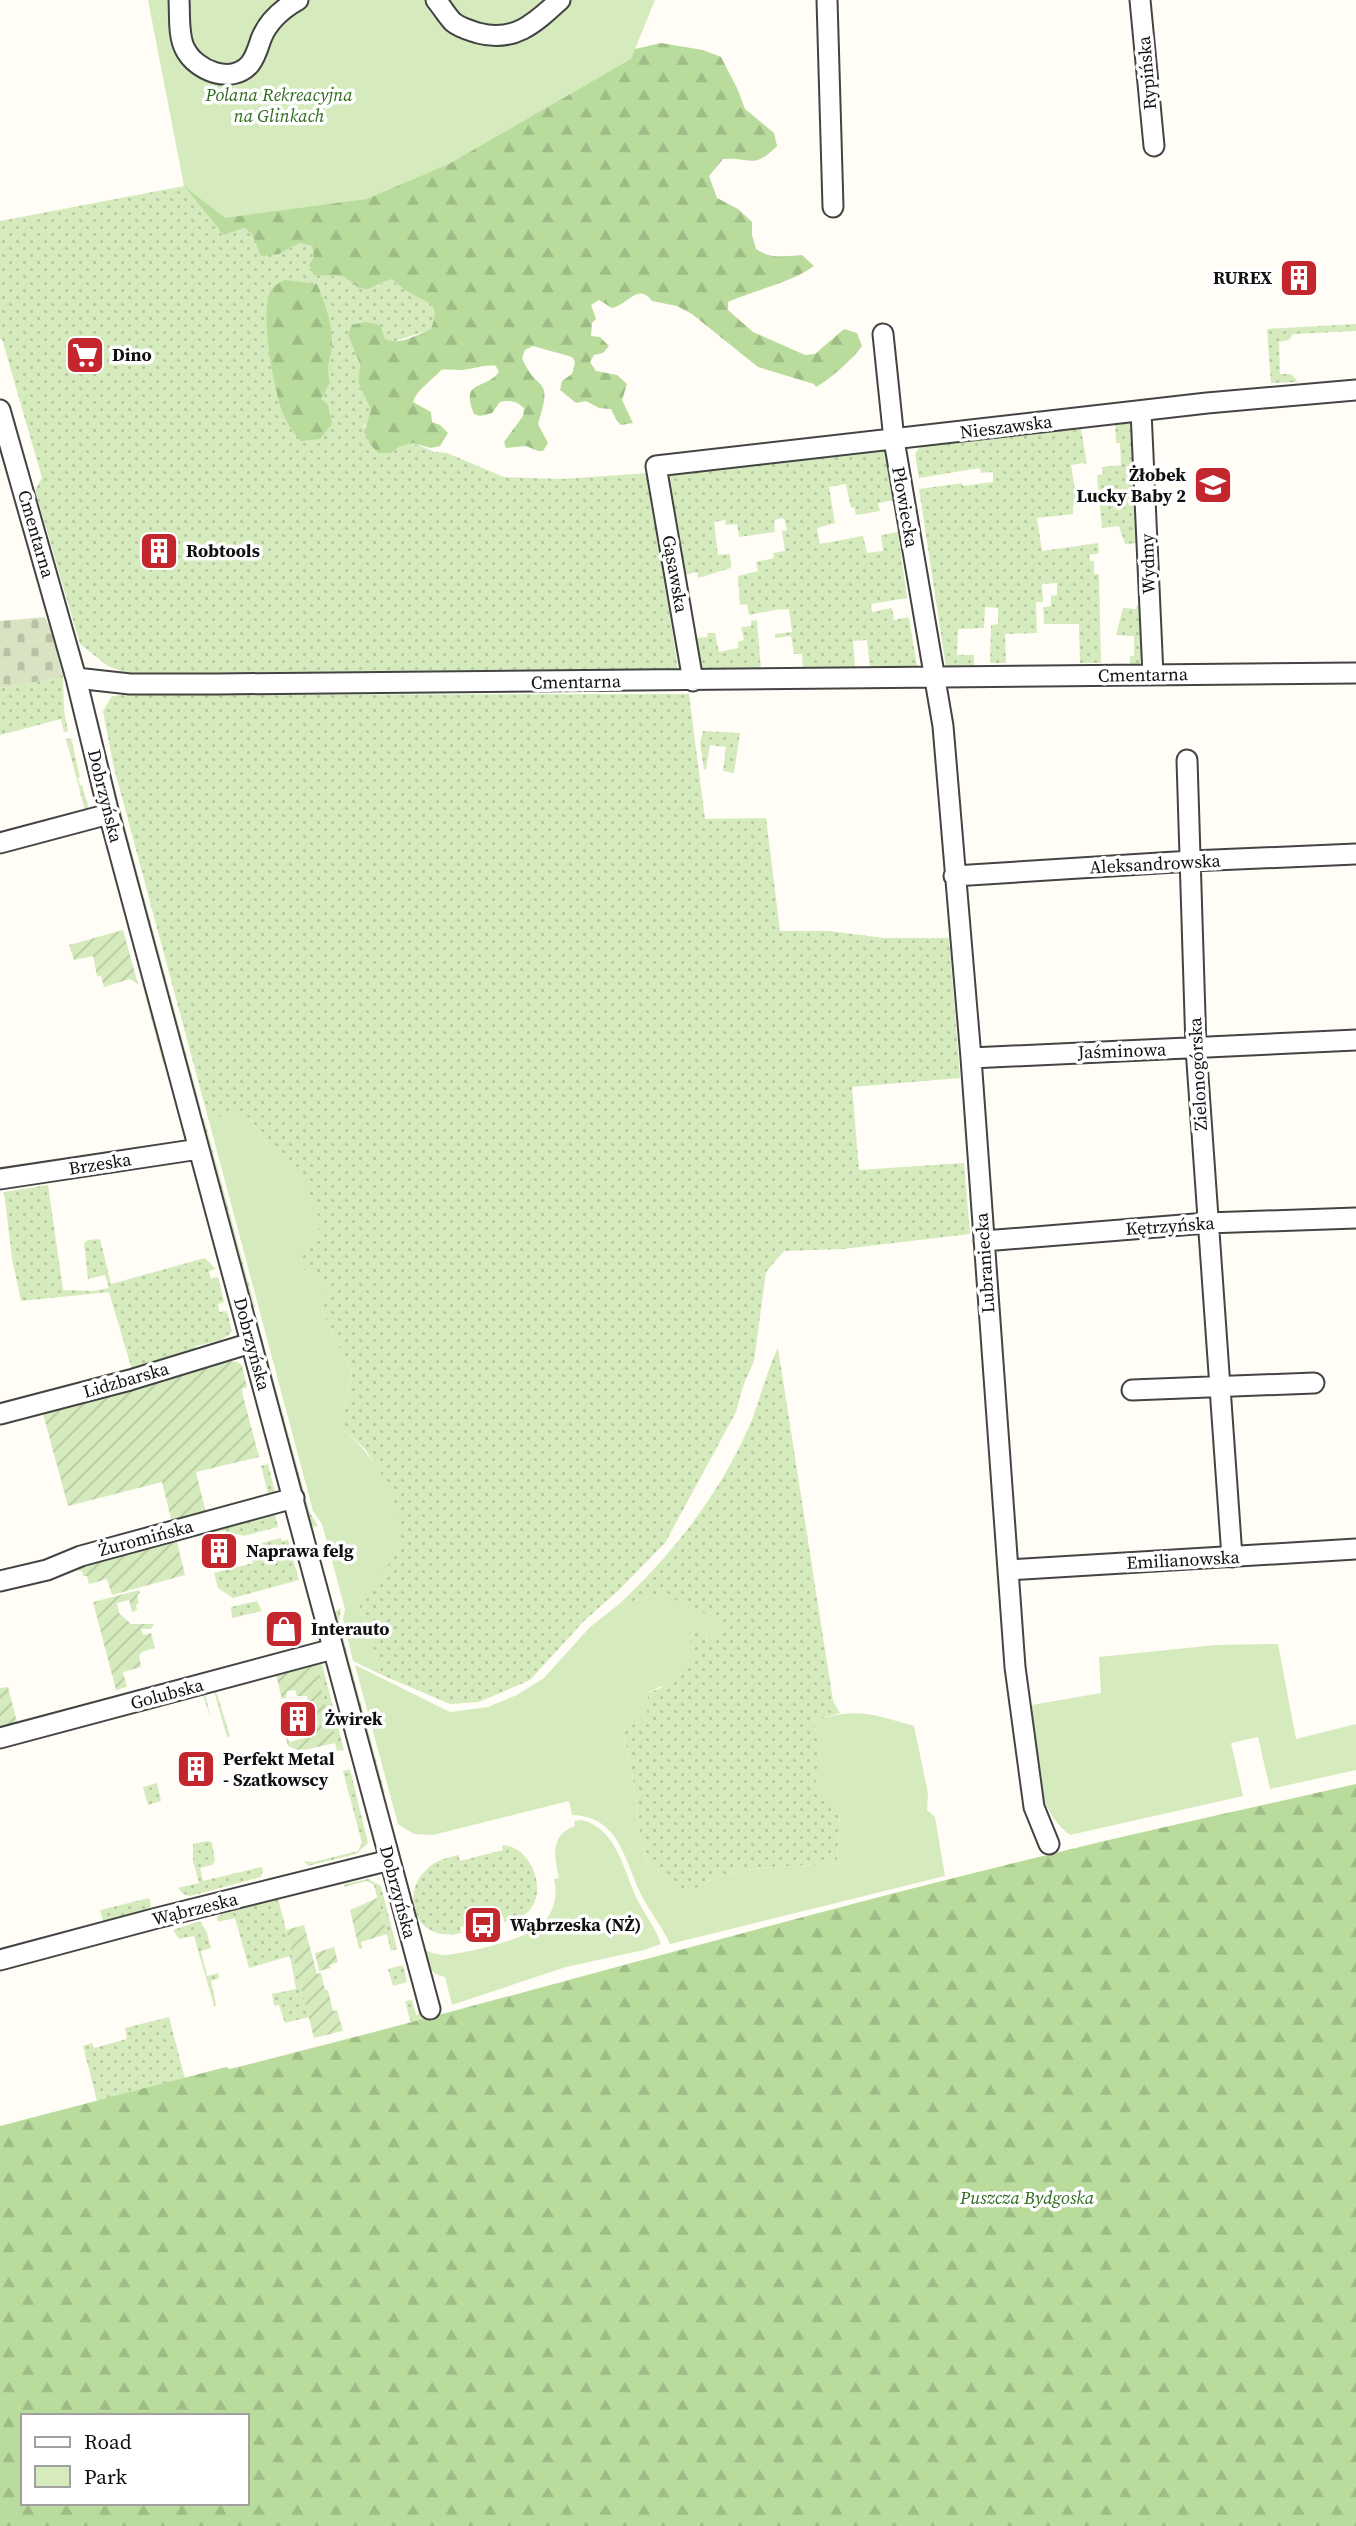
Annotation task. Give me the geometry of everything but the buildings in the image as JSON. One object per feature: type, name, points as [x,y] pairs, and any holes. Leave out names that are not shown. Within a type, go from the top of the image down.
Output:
[{"type":"street","points":[[179,0],[184,48],[203,69],[226,74],[248,66],[257,54],[267,26],[281,10],[298,0]]},
{"type":"street","points":[[436,0],[452,21],[464,29],[490,36],[509,36],[529,28],[560,0]]},
{"type":"street","points":[[827,0],[833,207]]},
{"type":"street","name":"Rypińska","points":[[1140,0],[1154,146]]},
{"type":"street","name":"Płowiecka","points":[[883,334],[894,440],[935,679]]},
{"type":"street","name":"Nieszawska","points":[[656,467],[1207,403],[1356,390]]},
{"type":"street","name":"Cmentarna","points":[[0,410],[76,678],[130,684],[935,679],[1356,673]]},
{"type":"street","name":"Wydmy","points":[[1141,411],[1153,675]]},
{"type":"street","name":"Gąsawska","points":[[656,467],[693,681]]},
{"type":"street","name":"Dobrzyńska","points":[[76,678],[109,814],[430,2009]]},
{"type":"street","name":"Lubraniecka","points":[[935,679],[943,726],[971,1058],[1015,1667],[1034,1807],[1049,1844]]},
{"type":"street","name":"Zielonogórska","points":[[1187,760],[1196,1048],[1232,1557]]},
{"type":"street","points":[[0,843],[109,814]]},
{"type":"street","name":"Aleksandrowska","points":[[954,876],[1356,854]]},
{"type":"street","name":"Jaśminowa","points":[[971,1058],[1356,1040]]},
{"type":"street","name":"Brzeska","points":[[0,1179],[200,1149]]},
{"type":"street","name":"Kętrzyńska","points":[[984,1241],[1207,1223],[1356,1218]]},
{"type":"street","name":"Lidzbarska","points":[[0,1414],[130,1380],[251,1343]]},
{"type":"street","points":[[1132,1390],[1314,1383]]},
{"type":"street","name":"Żuromińska","points":[[0,1581],[47,1570],[81,1556],[293,1498]]},
{"type":"street","name":"Emilianowska","points":[[1009,1570],[1356,1549]]},
{"type":"street","name":"Golubska","points":[[0,1738],[333,1649]]},
{"type":"street","name":"Wąbrzeska","points":[[0,1960],[390,1860]]},
{"type":"green space","name":"Polana Rekreacyjna na Glinkach","points":[[148,0],[655,0],[631,59],[449,164],[367,199],[225,218],[184,186]]},
{"type":"green space","points":[[661,43],[703,50],[721,57],[745,109],[774,133],[777,146],[762,158],[752,161],[723,159],[709,176],[717,198],[738,209],[752,222],[756,249],[773,256],[802,255],[814,266],[783,282],[728,302],[728,310],[753,332],[805,355],[815,354],[844,329],[857,333],[862,346],[840,369],[816,387],[814,384],[758,367],[692,314],[677,306],[652,301],[642,294],[637,294],[612,308],[599,300],[591,305],[596,319],[592,323],[591,336],[600,337],[609,346],[603,353],[594,355],[590,362],[596,371],[617,375],[627,384],[622,400],[633,423],[621,425],[611,409],[599,408],[586,401],[576,403],[560,390],[562,381],[572,374],[575,362],[572,357],[533,346],[525,350],[522,358],[544,390],[543,408],[538,424],[548,443],[543,451],[526,446],[506,448],[504,442],[523,416],[524,408],[518,404],[500,402],[492,413],[480,416],[474,414],[470,403],[472,390],[499,372],[496,366],[482,366],[464,370],[441,370],[415,397],[413,402],[431,412],[432,422],[448,433],[440,446],[431,448],[413,443],[399,447],[391,453],[378,453],[364,432],[371,410],[358,382],[360,364],[348,335],[352,325],[365,322],[380,325],[385,339],[408,339],[431,329],[434,308],[392,279],[368,289],[359,288],[343,276],[314,275],[309,265],[314,257],[312,246],[300,243],[279,254],[261,256],[252,234],[244,228],[224,235],[184,186],[233,212],[622,52]]},
{"type":"green space","points":[[184,186],[224,234],[244,228],[279,254],[300,243],[313,246],[314,257],[331,276],[343,276],[359,288],[377,286],[392,279],[405,290],[432,305],[435,313],[431,329],[393,342],[348,335],[360,364],[358,382],[371,410],[364,427],[390,453],[413,443],[435,452],[447,453],[504,477],[562,479],[649,473],[678,670],[128,674],[108,666],[80,644],[35,490],[42,478],[0,339],[0,221]]},
{"type":"green space","points":[[285,280],[317,284],[329,321],[332,336],[328,367],[330,382],[321,399],[328,405],[332,424],[320,439],[301,441],[295,434],[283,412],[275,383],[267,329],[268,299],[272,289]]},
{"type":"green space","points":[[1356,324],[1356,331],[1293,334],[1289,340],[1279,342],[1280,374],[1291,374],[1298,382],[1271,383],[1267,329]]},
{"type":"green space","points":[[1136,421],[1141,543],[1125,544],[1119,526],[1102,528],[1097,475],[1103,474],[1102,467],[1121,465],[1120,443],[1116,443],[1115,423]]},
{"type":"green space","points":[[1081,428],[1087,465],[1071,465],[1077,504],[1073,505],[1073,514],[1037,518],[1042,551],[1098,543],[1099,553],[1089,555],[1090,561],[1094,561],[1094,574],[1099,574],[1101,663],[1080,663],[1079,624],[1044,624],[1043,607],[1051,606],[1051,596],[1057,595],[1057,583],[1042,584],[1043,602],[1036,602],[1037,633],[1005,634],[1006,663],[990,663],[991,625],[998,624],[998,608],[985,607],[984,628],[958,629],[957,655],[974,655],[974,667],[946,667],[919,489],[993,482],[993,472],[981,473],[980,468],[919,478],[915,454],[922,444]]},
{"type":"green space","points":[[889,446],[895,500],[878,503],[880,511],[856,515],[854,507],[851,508],[846,484],[829,487],[835,523],[817,528],[820,544],[863,536],[867,553],[883,551],[881,535],[898,532],[907,598],[871,604],[872,612],[892,608],[894,620],[909,617],[917,667],[870,668],[867,640],[853,641],[855,667],[803,667],[802,654],[794,654],[791,636],[775,638],[775,634],[792,632],[789,609],[749,615],[747,604],[740,605],[738,576],[758,571],[756,562],[774,558],[773,553],[785,551],[782,531],[787,530],[784,518],[774,520],[775,532],[739,537],[737,524],[726,525],[725,520],[714,522],[718,555],[730,554],[731,568],[698,578],[697,572],[684,575],[667,474]]},
{"type":"green space","points":[[1146,605],[1145,653],[1141,653],[1140,665],[1130,665],[1130,656],[1134,656],[1134,636],[1116,635],[1123,608],[1136,609],[1137,606]]},
{"type":"green space","points":[[45,617],[63,677],[0,688],[0,621]]},
{"type":"green space","points":[[757,620],[761,670],[702,672],[697,638],[708,637],[707,633],[715,633],[719,652],[738,648],[738,642],[744,640],[741,627],[751,626],[751,621]]},
{"type":"green space","points":[[63,677],[64,711],[68,731],[64,732],[61,719],[0,735],[0,688]]},
{"type":"green space","points":[[689,694],[705,819],[766,818],[780,931],[829,931],[884,938],[949,938],[960,1078],[852,1087],[859,1170],[964,1163],[970,1234],[843,1249],[784,1251],[766,1272],[754,1361],[736,1412],[665,1543],[584,1621],[530,1680],[479,1702],[450,1704],[382,1675],[358,1602],[388,1565],[397,1513],[385,1481],[365,1449],[345,1430],[345,1409],[352,1373],[322,1311],[320,1281],[298,1265],[304,1182],[274,1153],[249,1118],[224,1114],[210,1125],[113,764],[103,711],[112,696],[122,695]]},
{"type":"green space","points":[[99,721],[201,1109],[196,1110],[94,722]]},
{"type":"green space","points":[[703,731],[740,733],[734,773],[723,771],[726,747],[710,745],[704,770],[700,743]]},
{"type":"green space","points":[[71,738],[80,777],[78,778],[90,813],[86,814],[66,739]]},
{"type":"green space","points":[[123,930],[138,984],[130,979],[104,987],[101,976],[97,976],[93,956],[74,960],[69,945]]},
{"type":"green space","points":[[142,984],[145,984],[166,1062],[163,1063]]},
{"type":"green space","points":[[238,1111],[249,1118],[274,1153],[304,1182],[322,1224],[298,1265],[328,1290],[322,1311],[352,1373],[345,1409],[345,1430],[375,1465],[396,1508],[399,1523],[397,1547],[383,1572],[358,1602],[382,1675],[353,1661],[343,1619],[345,1609],[322,1524],[313,1511],[210,1125],[224,1114]]},
{"type":"green space","points":[[204,1118],[255,1307],[250,1308],[199,1119]]},
{"type":"green space","points":[[48,1185],[63,1290],[93,1291],[109,1288],[105,1275],[88,1279],[84,1243],[88,1240],[100,1239],[111,1284],[205,1258],[216,1269],[209,1271],[211,1279],[218,1277],[224,1302],[218,1304],[219,1312],[227,1311],[232,1331],[229,1335],[195,1346],[196,1351],[133,1373],[109,1292],[21,1301],[12,1258],[4,1192]]},
{"type":"green space","points":[[256,1316],[310,1513],[318,1526],[308,1524],[252,1317]]},
{"type":"green space","points":[[778,1348],[833,1701],[840,1713],[814,1721],[821,1762],[816,1784],[840,1811],[837,1863],[761,1868],[731,1873],[713,1879],[688,1893],[647,1863],[623,1731],[646,1716],[648,1693],[661,1688],[695,1631],[706,1631],[707,1643],[724,1624],[672,1599],[656,1595],[618,1605],[675,1545],[723,1478],[748,1429]]},
{"type":"green space","points":[[229,1361],[238,1362],[242,1366],[247,1387],[242,1389],[243,1396],[259,1457],[196,1472],[207,1517],[173,1527],[162,1482],[68,1506],[42,1410]]},
{"type":"green space","points":[[268,1464],[276,1496],[270,1501],[261,1466]]},
{"type":"green space","points":[[273,1507],[278,1527],[244,1536],[224,1531],[207,1533],[205,1525]]},
{"type":"green space","points":[[175,1534],[185,1575],[112,1595],[107,1579],[89,1584],[82,1571],[73,1570],[83,1567],[90,1557]]},
{"type":"green space","points":[[281,1538],[282,1541],[288,1540],[299,1580],[233,1598],[218,1588],[214,1573],[253,1563],[250,1546]]},
{"type":"green space","points":[[139,1590],[137,1610],[132,1612],[129,1600],[117,1603],[119,1613],[131,1624],[154,1624],[151,1629],[141,1629],[143,1635],[151,1633],[155,1648],[139,1655],[141,1667],[123,1672],[127,1687],[116,1690],[93,1602]]},
{"type":"green space","points":[[656,1595],[672,1598],[724,1623],[719,1637],[707,1644],[706,1631],[695,1631],[690,1639],[692,1659],[677,1678],[648,1693],[647,1716],[623,1731],[647,1863],[688,1893],[713,1879],[731,1873],[761,1868],[837,1863],[840,1811],[815,1784],[821,1762],[814,1721],[853,1713],[875,1715],[914,1726],[928,1793],[927,1810],[935,1817],[945,1876],[670,1944],[642,1896],[619,1843],[601,1824],[572,1815],[569,1801],[433,1835],[414,1834],[398,1824],[355,1665],[450,1712],[488,1707],[517,1695],[544,1678],[590,1627],[618,1605]]},
{"type":"green space","points":[[257,1601],[262,1611],[232,1618],[231,1607]]},
{"type":"green space","points":[[341,1608],[339,1622],[385,1793],[379,1794],[333,1613]]},
{"type":"green space","points":[[1278,1644],[1296,1739],[1356,1724],[1356,1770],[1270,1789],[1258,1737],[1231,1743],[1243,1796],[1070,1835],[1057,1823],[1048,1809],[1037,1775],[1032,1705],[1101,1693],[1099,1657],[1216,1645]]},
{"type":"green space","points":[[315,1662],[322,1664],[344,1750],[337,1751]]},
{"type":"green space","points":[[315,1662],[335,1743],[300,1751],[288,1746],[285,1736],[289,1742],[316,1735],[307,1696],[297,1696],[295,1690],[287,1691],[286,1698],[282,1699],[276,1675],[285,1668]]},
{"type":"green space","points":[[8,1687],[18,1726],[0,1731],[0,1688]]},
{"type":"green space","points":[[215,1688],[230,1736],[227,1737],[214,1691],[205,1694],[211,1719],[203,1695],[188,1698]]},
{"type":"green space","points":[[350,1769],[368,1843],[356,1854],[308,1866],[304,1861],[313,1862],[358,1851],[362,1843],[343,1771]]},
{"type":"green space","points":[[157,1783],[161,1801],[148,1805],[143,1787]]},
{"type":"green space","name":"Puszcza Bydgoska","points":[[1356,1784],[1356,2526],[0,2526],[0,2126],[226,2067],[230,2069],[332,2043],[738,1934],[1121,1837]]},
{"type":"green space","points":[[582,1820],[594,1825],[612,1842],[638,1901],[661,1944],[566,1967],[452,2005],[445,1977],[432,1971],[422,1949],[443,1955],[464,1952],[510,1940],[542,1925],[554,1904],[554,1879],[559,1878],[555,1854],[558,1841],[561,1835],[575,1826],[574,1821]]},
{"type":"green space","points":[[208,1841],[212,1843],[215,1861],[212,1865],[200,1868],[203,1881],[261,1867],[261,1877],[190,1896],[183,1894],[178,1888],[199,1883],[193,1861],[193,1844]]},
{"type":"green space","points":[[502,1845],[521,1852],[533,1870],[537,1891],[530,1910],[504,1922],[503,1916],[460,1927],[461,1933],[445,1934],[433,1931],[423,1924],[413,1903],[414,1891],[428,1868],[438,1861],[458,1855],[460,1861],[503,1850]]},
{"type":"green space","points":[[368,1879],[381,1886],[397,1949],[391,1951],[374,1885],[367,1881],[344,1887],[344,1884]]},
{"type":"green space","points":[[149,1898],[149,1909],[103,1921],[100,1910]]},
{"type":"green space","points":[[377,1898],[387,1934],[361,1942],[362,1948],[359,1949],[350,1910]]},
{"type":"green space","points":[[278,1899],[309,2017],[285,2023],[279,2005],[274,2006],[272,1994],[296,1989],[290,1956],[249,1968],[235,1918],[218,1922],[217,1917],[229,1910]]},
{"type":"green space","points":[[201,1922],[207,1933],[211,1948],[201,1951],[207,1976],[218,1973],[219,1978],[211,1981],[216,2005],[214,2006],[194,1936],[179,1939],[173,1930]]},
{"type":"green space","points":[[304,1925],[317,1974],[321,1973],[325,1990],[328,1990],[333,2011],[337,2010],[343,2031],[314,2038],[286,1930]]},
{"type":"green space","points":[[334,1947],[338,1962],[330,1965],[331,1968],[319,1971],[315,1953]]},
{"type":"green space","points":[[403,1965],[407,1982],[393,1986],[388,1969]]},
{"type":"green space","points":[[417,1998],[424,2014],[422,2020],[411,2023],[405,2001],[412,2000],[416,2015],[419,2014]]},
{"type":"green space","points":[[169,2017],[185,2079],[97,2101],[83,2046],[92,2043],[94,2048],[127,2039],[125,2028]]},
{"type":"place","name":"RUREX","points":[[1299,278]]},
{"type":"place","name":"Dino","points":[[85,355]]},
{"type":"place","name":"Żłobek Lucky Baby 2","points":[[1213,485]]},
{"type":"place","name":"Robtools","points":[[159,551]]},
{"type":"place","name":"Naprawa felg","points":[[219,1551]]},
{"type":"place","name":"Interauto","points":[[284,1629]]},
{"type":"place","name":"Żwirek","points":[[298,1719]]},
{"type":"place","name":"Perfekt Metal - Szatkowscy","points":[[196,1769]]},
{"type":"place","name":"Wąbrzeska (NŻ)","points":[[483,1925]]}]
